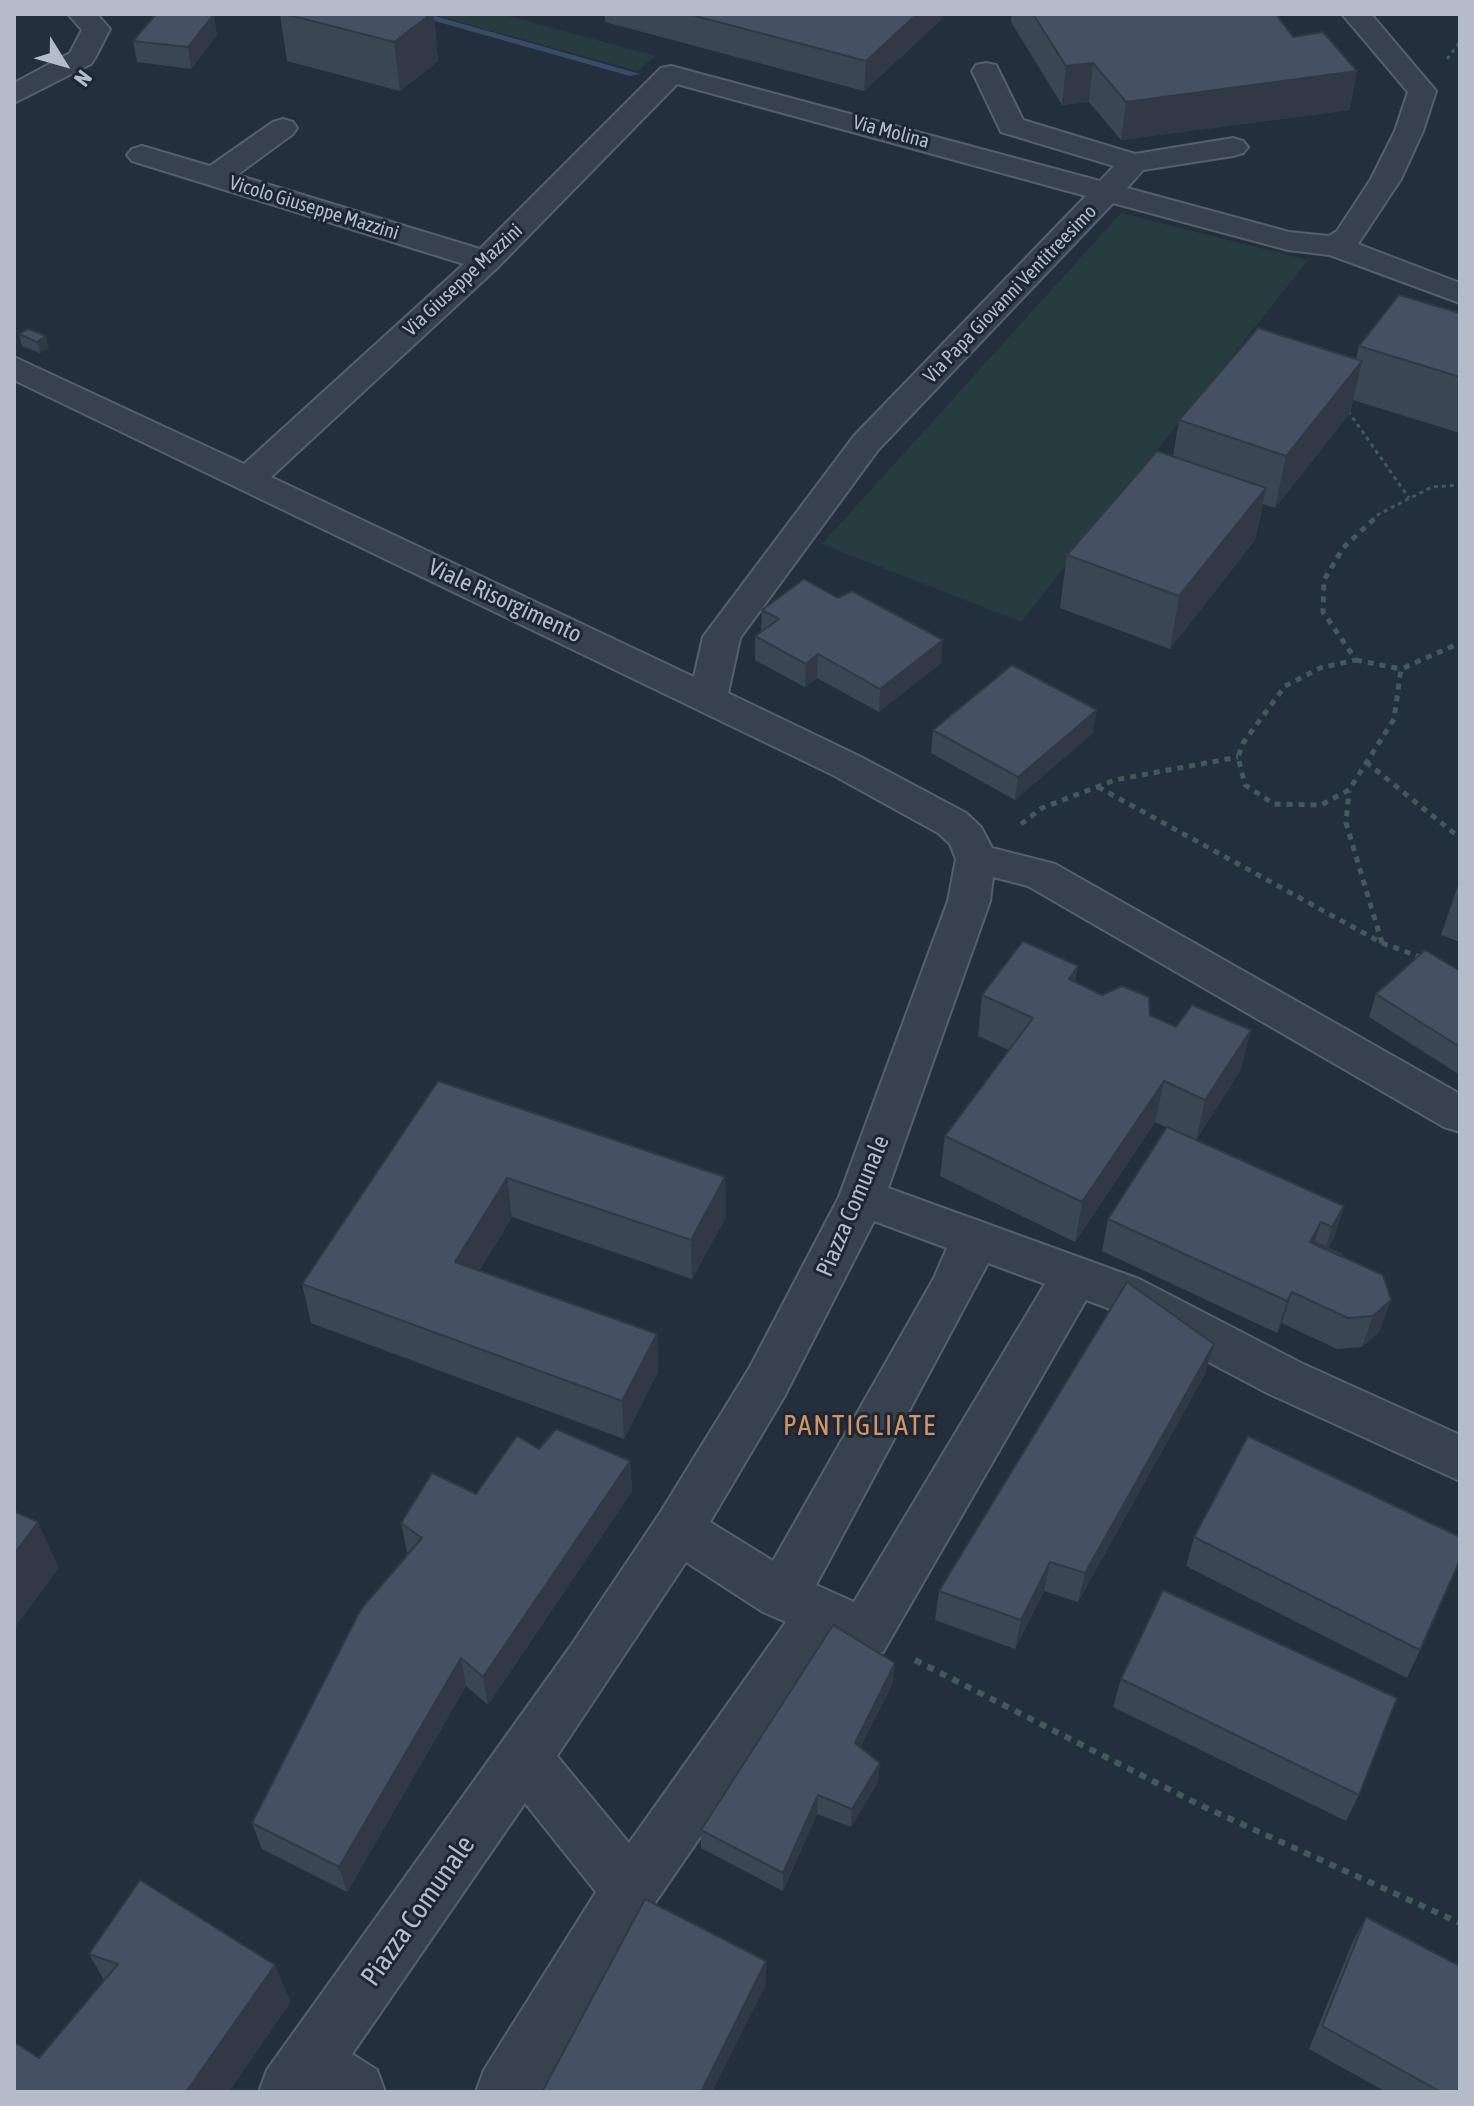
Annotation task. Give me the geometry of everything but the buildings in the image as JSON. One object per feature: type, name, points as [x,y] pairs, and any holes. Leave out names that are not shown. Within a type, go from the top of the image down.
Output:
[{"type":"street","points":[[14,94],[81,58],[96,29],[82,14]]},
{"type":"street","points":[[1335,246],[1348,237],[1386,179],[1409,131],[1422,91],[1356,14]]},
{"type":"street","points":[[986,71],[1011,126],[1134,163],[1233,147]]},
{"type":"street","name":"Via Molina","points":[[671,74],[1110,190]]},
{"type":"street","name":"Via Giuseppe Mazzini","points":[[247,480],[486,261],[671,74]]},
{"type":"street","points":[[214,177],[283,128]]},
{"type":"street","name":"Vicolo Giuseppe Mazzini","points":[[142,155],[486,261]]},
{"type":"street","points":[[1110,190],[1134,163]]},
{"type":"street","name":"Via Papa Giovanni Ventitreesimo","points":[[708,697],[722,637],[866,443],[1110,190],[1288,241],[1335,246],[1460,294]]},
{"type":"street","name":"Viale Risorgimento","points":[[14,367],[708,697],[937,814],[961,830],[971,843],[976,859]]},
{"type":"street","points":[[976,859],[1040,874],[1460,1115]]},
{"type":"street","name":"Piazza Comunale","points":[[318,2082],[678,1529],[767,1382],[862,1197],[969,901],[976,859]]},
{"type":"street","points":[[862,1197],[1122,1293],[1352,1410],[1460,1459]]},
{"type":"street","points":[[823,1614],[976,1237]]},
{"type":"street","points":[[506,2092],[630,1890],[823,1614],[1050,1319],[1076,1274]]},
{"type":"street","points":[[678,1529],[823,1614]]},
{"type":"street","points":[[525,1760],[630,1890]]},
{"type":"path","points":[[1340,400],[1409,498]]},
{"type":"path","points":[[1356,660],[1323,612],[1324,580],[1343,548],[1379,514],[1432,487],[1460,485]]},
{"type":"path","points":[[1349,790],[1321,805],[1274,804],[1245,785],[1238,757],[1243,743],[1285,686],[1320,668],[1356,660],[1401,669],[1460,643]]},
{"type":"path","points":[[1382,943],[1346,823],[1349,790],[1394,719],[1401,669]]},
{"type":"path","points":[[976,859],[1042,808],[1115,780],[1238,757]]},
{"type":"path","points":[[1366,762],[1460,838]]},
{"type":"path","points":[[1098,787],[1382,943],[1434,962]]},
{"type":"path","points":[[823,1614],[1202,1806],[1460,1923]]},
{"type":"green space","points":[[431,14],[501,14],[656,56],[637,71]]},
{"type":"green space","points":[[1121,213],[1308,260],[1021,622],[822,544]]},
{"type":"waterway","points":[[416,14],[634,74]]},
{"type":"district","name":"PANTIGLIATE","points":[[860,1426]]}]
